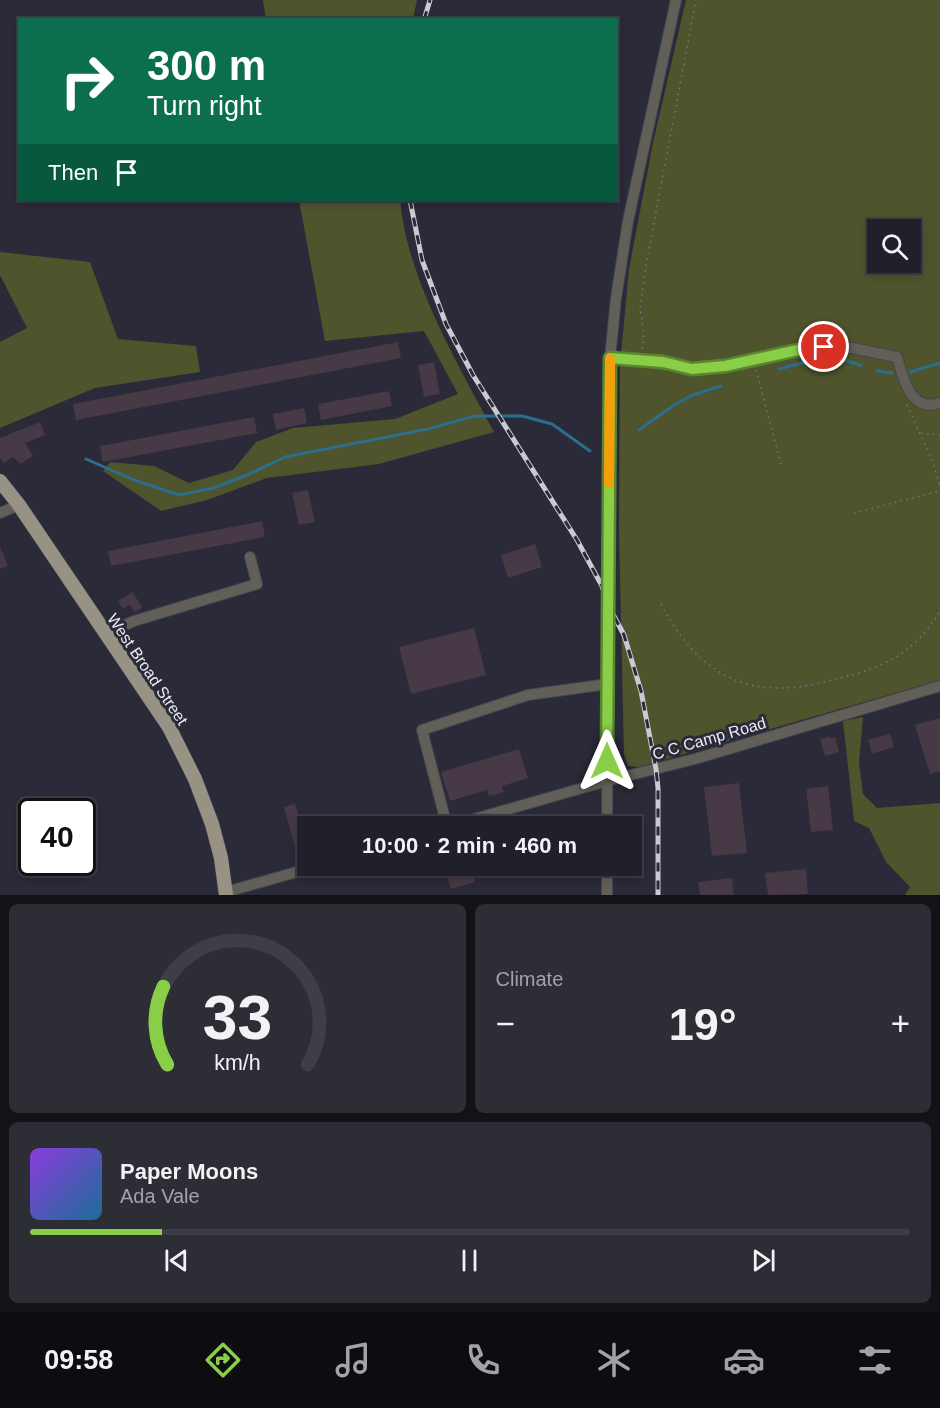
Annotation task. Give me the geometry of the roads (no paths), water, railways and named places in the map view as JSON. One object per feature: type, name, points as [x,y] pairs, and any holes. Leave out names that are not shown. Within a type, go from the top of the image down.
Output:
[{"type":"main road","name":"West Broad Street","points":[[0,481],[19,505],[169,727],[195,779],[212,824],[226,894]]},
{"type":"street","points":[[607,816],[610,358],[616,298],[628,221],[676,0]]},
{"type":"street","points":[[610,358],[663,362],[692,369],[725,366],[806,349],[852,348],[897,357],[908,391],[918,402],[934,405],[940,403]]},
{"type":"street","points":[[0,513],[19,505]]},
{"type":"street","points":[[105,634],[134,621],[256,584],[250,557]]},
{"type":"street","points":[[446,816],[422,730],[528,695],[608,684]]},
{"type":"street","name":"C C Camp Road","points":[[484,816],[695,759],[940,686]]},
{"type":"street","points":[[226,894],[297,872]]},
{"type":"street","points":[[607,876],[607,895]]},
{"type":"waterway","points":[[779,369],[798,364],[841,359],[861,365]]},
{"type":"waterway","points":[[910,372],[940,363]]},
{"type":"waterway","points":[[877,371],[892,373]]},
{"type":"waterway","points":[[639,430],[674,405],[693,395],[721,386]]},
{"type":"waterway","points":[[86,459],[134,480],[179,495],[213,488],[285,457],[428,429],[475,416],[522,416],[552,424],[590,451]]},
{"type":"railway","points":[[425,18],[430,0]]},
{"type":"railway","points":[[410,201],[422,260],[446,324],[473,375],[577,540],[602,586],[608,605],[624,635],[641,691],[656,769],[658,895]]}]
